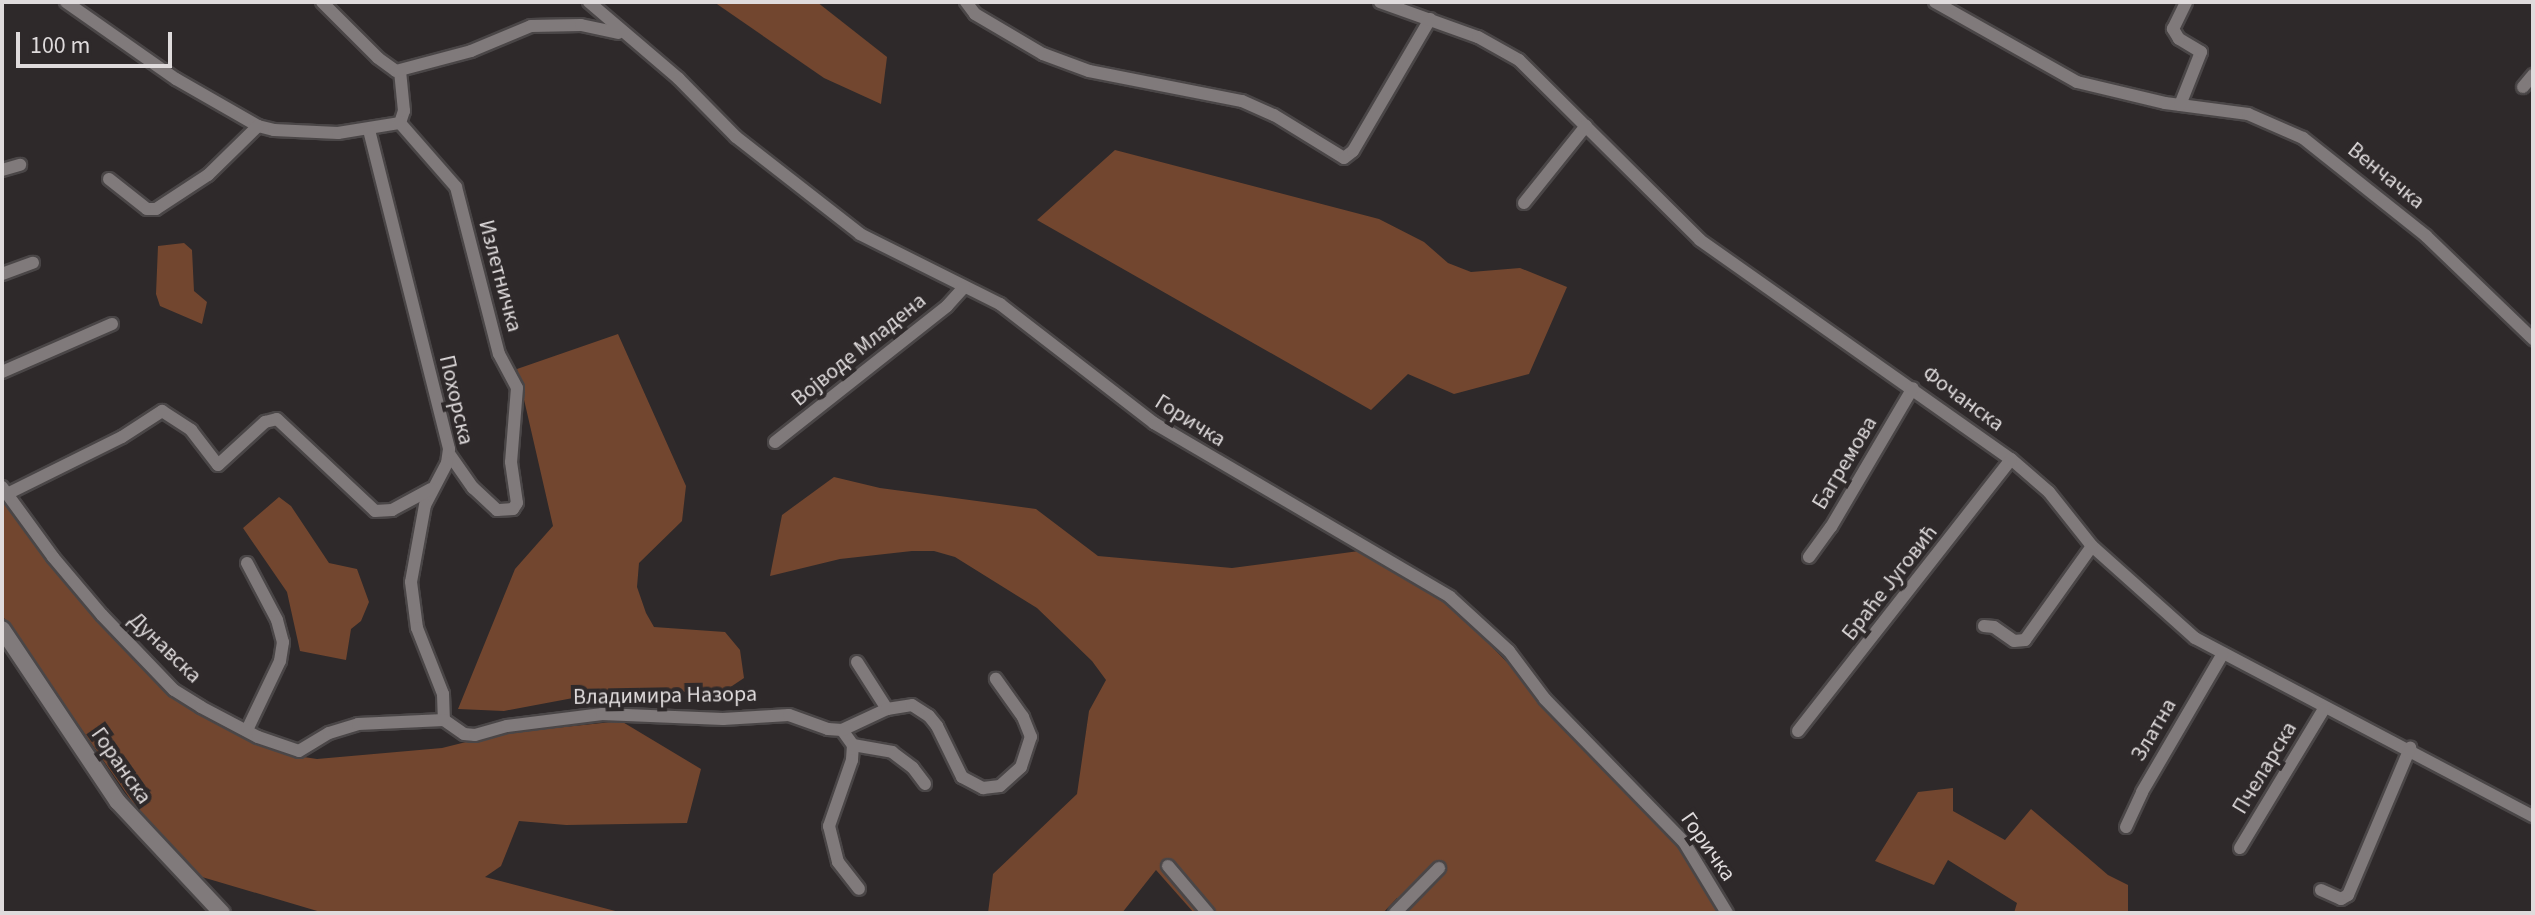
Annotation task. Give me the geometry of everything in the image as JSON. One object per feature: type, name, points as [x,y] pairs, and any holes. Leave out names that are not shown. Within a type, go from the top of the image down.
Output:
[{"type":"main road","name":"Горанска","points":[[2,629],[118,802],[222,913]]},
{"type":"street","points":[[66,2],[176,79],[258,126],[313,134],[369,130],[400,123],[404,111],[400,71]]},
{"type":"street","points":[[322,2],[378,58],[400,71],[471,51],[531,26],[581,25],[622,34]]},
{"type":"street","name":"Горичка","points":[[589,2],[622,34],[679,79],[736,137],[831,213],[882,247],[964,287],[1025,322],[1133,408],[1184,442],[1450,597],[1509,651],[1524,674],[1567,722],[1684,842],[1727,913]]},
{"type":"street","points":[[966,2],[975,14],[1043,54],[1089,71],[1242,101],[1274,115],[1344,158],[1353,151],[1430,19]]},
{"type":"street","name":"Фочанска","points":[[1380,2],[1478,37],[1519,60],[1669,212],[1724,260],[1913,388],[2011,459],[2049,492],[2092,546],[2166,616],[2222,655],[2324,709],[2410,748],[2533,816]]},
{"type":"street","name":"Венчачка","points":[[1935,2],[2065,78],[2124,95],[2248,114],[2272,122],[2316,146],[2426,236],[2533,339]]},
{"type":"street","points":[[2180,105],[2201,52],[2179,39],[2173,29],[2186,2]]},
{"type":"street","points":[[2523,87],[2533,75]]},
{"type":"street","name":"Излетничка","points":[[400,123],[456,187],[499,354],[517,388],[511,462],[517,503],[513,509],[497,510],[473,488],[450,455]]},
{"type":"street","points":[[109,179],[147,209],[156,209],[208,175],[258,126]]},
{"type":"street","points":[[1524,203],[1586,126]]},
{"type":"street","name":"Похорска","points":[[369,130],[450,455],[431,489],[415,546],[411,598],[417,628],[443,694],[444,720]]},
{"type":"street","points":[[2,170],[20,165]]},
{"type":"street","points":[[2,274],[33,263]]},
{"type":"street","name":"Војводе Младена","points":[[775,442],[936,315],[964,287]]},
{"type":"street","points":[[2,372],[112,324]]},
{"type":"street","name":"Багремова","points":[[1809,557],[1831,527],[1913,388]]},
{"type":"street","points":[[5,490],[122,437],[162,411],[191,430],[218,465],[274,418],[375,511],[392,510],[431,489]]},
{"type":"street","name":"Браће Југовић","points":[[1798,731],[2011,459]]},
{"type":"street","name":"Дунавска","points":[[5,490],[83,594],[184,698],[276,745],[303,751],[329,733],[358,724],[444,720]]},
{"type":"street","points":[[1984,626],[1994,627],[2014,641],[2025,640],[2092,546]]},
{"type":"street","points":[[247,563],[277,620],[283,642],[280,661],[247,730]]},
{"type":"street","name":"Златна","points":[[2126,827],[2142,792],[2222,655]]},
{"type":"street","points":[[857,662],[887,709]]},
{"type":"street","points":[[925,784],[913,768],[892,752],[853,745],[842,730],[902,705],[922,709],[937,726],[962,777],[983,788],[1000,786],[1021,767],[1031,737],[1023,717],[996,679]]},
{"type":"street","name":"Пчеларска","points":[[2240,848],[2324,709]]},
{"type":"street","name":"Владимира Назора","points":[[444,720],[464,734],[475,735],[507,726],[602,714],[723,719],[789,715],[828,729],[842,730]]},
{"type":"street","points":[[853,745],[848,775],[829,826],[838,862],[859,889]]},
{"type":"street","points":[[2321,890],[2341,899],[2348,895],[2410,748]]},
{"type":"street","points":[[1168,866],[1208,913]]},
{"type":"street","points":[[1395,913],[1439,868]]},
{"type":"shaded area","points":[[714,2],[817,2],[887,57],[881,104],[824,78]]},
{"type":"shaded area","points":[[1115,150],[1379,219],[1424,242],[1448,263],[1471,272],[1520,268],[1567,287],[1529,374],[1454,394],[1408,374],[1371,410],[1037,220]]},
{"type":"shaded area","points":[[184,243],[192,250],[194,291],[207,302],[202,324],[160,306],[156,294],[158,246]]},
{"type":"shaded area","points":[[618,334],[686,486],[682,521],[639,563],[637,587],[646,613],[654,627],[725,632],[740,650],[744,678],[729,688],[708,693],[621,689],[504,711],[458,709],[515,569],[553,526],[517,369]]},
{"type":"shaded area","points":[[834,477],[880,488],[1036,509],[1098,556],[1232,568],[1359,551],[1449,603],[1666,825],[1720,913],[1409,913],[1397,898],[1383,913],[1194,913],[1156,870],[1122,913],[988,913],[993,874],[1077,794],[1089,711],[1106,680],[1092,661],[1037,608],[955,557],[934,551],[912,551],[840,559],[770,576],[782,515]]},
{"type":"shaded area","points":[[2,495],[178,701],[247,739],[290,755],[317,759],[442,748],[498,734],[621,721],[701,769],[687,823],[566,825],[519,821],[501,866],[485,877],[623,913],[324,913],[202,877],[142,816],[2,615]]},
{"type":"shaded area","points":[[279,497],[291,506],[329,563],[357,569],[369,602],[361,621],[351,629],[346,660],[300,651],[287,592],[243,528]]},
{"type":"shaded area","points":[[1953,788],[1953,811],[2005,840],[2031,809],[2108,875],[2128,885],[2128,913],[2014,913],[2017,903],[1948,860],[1934,885],[1875,861],[1918,792]]}]
